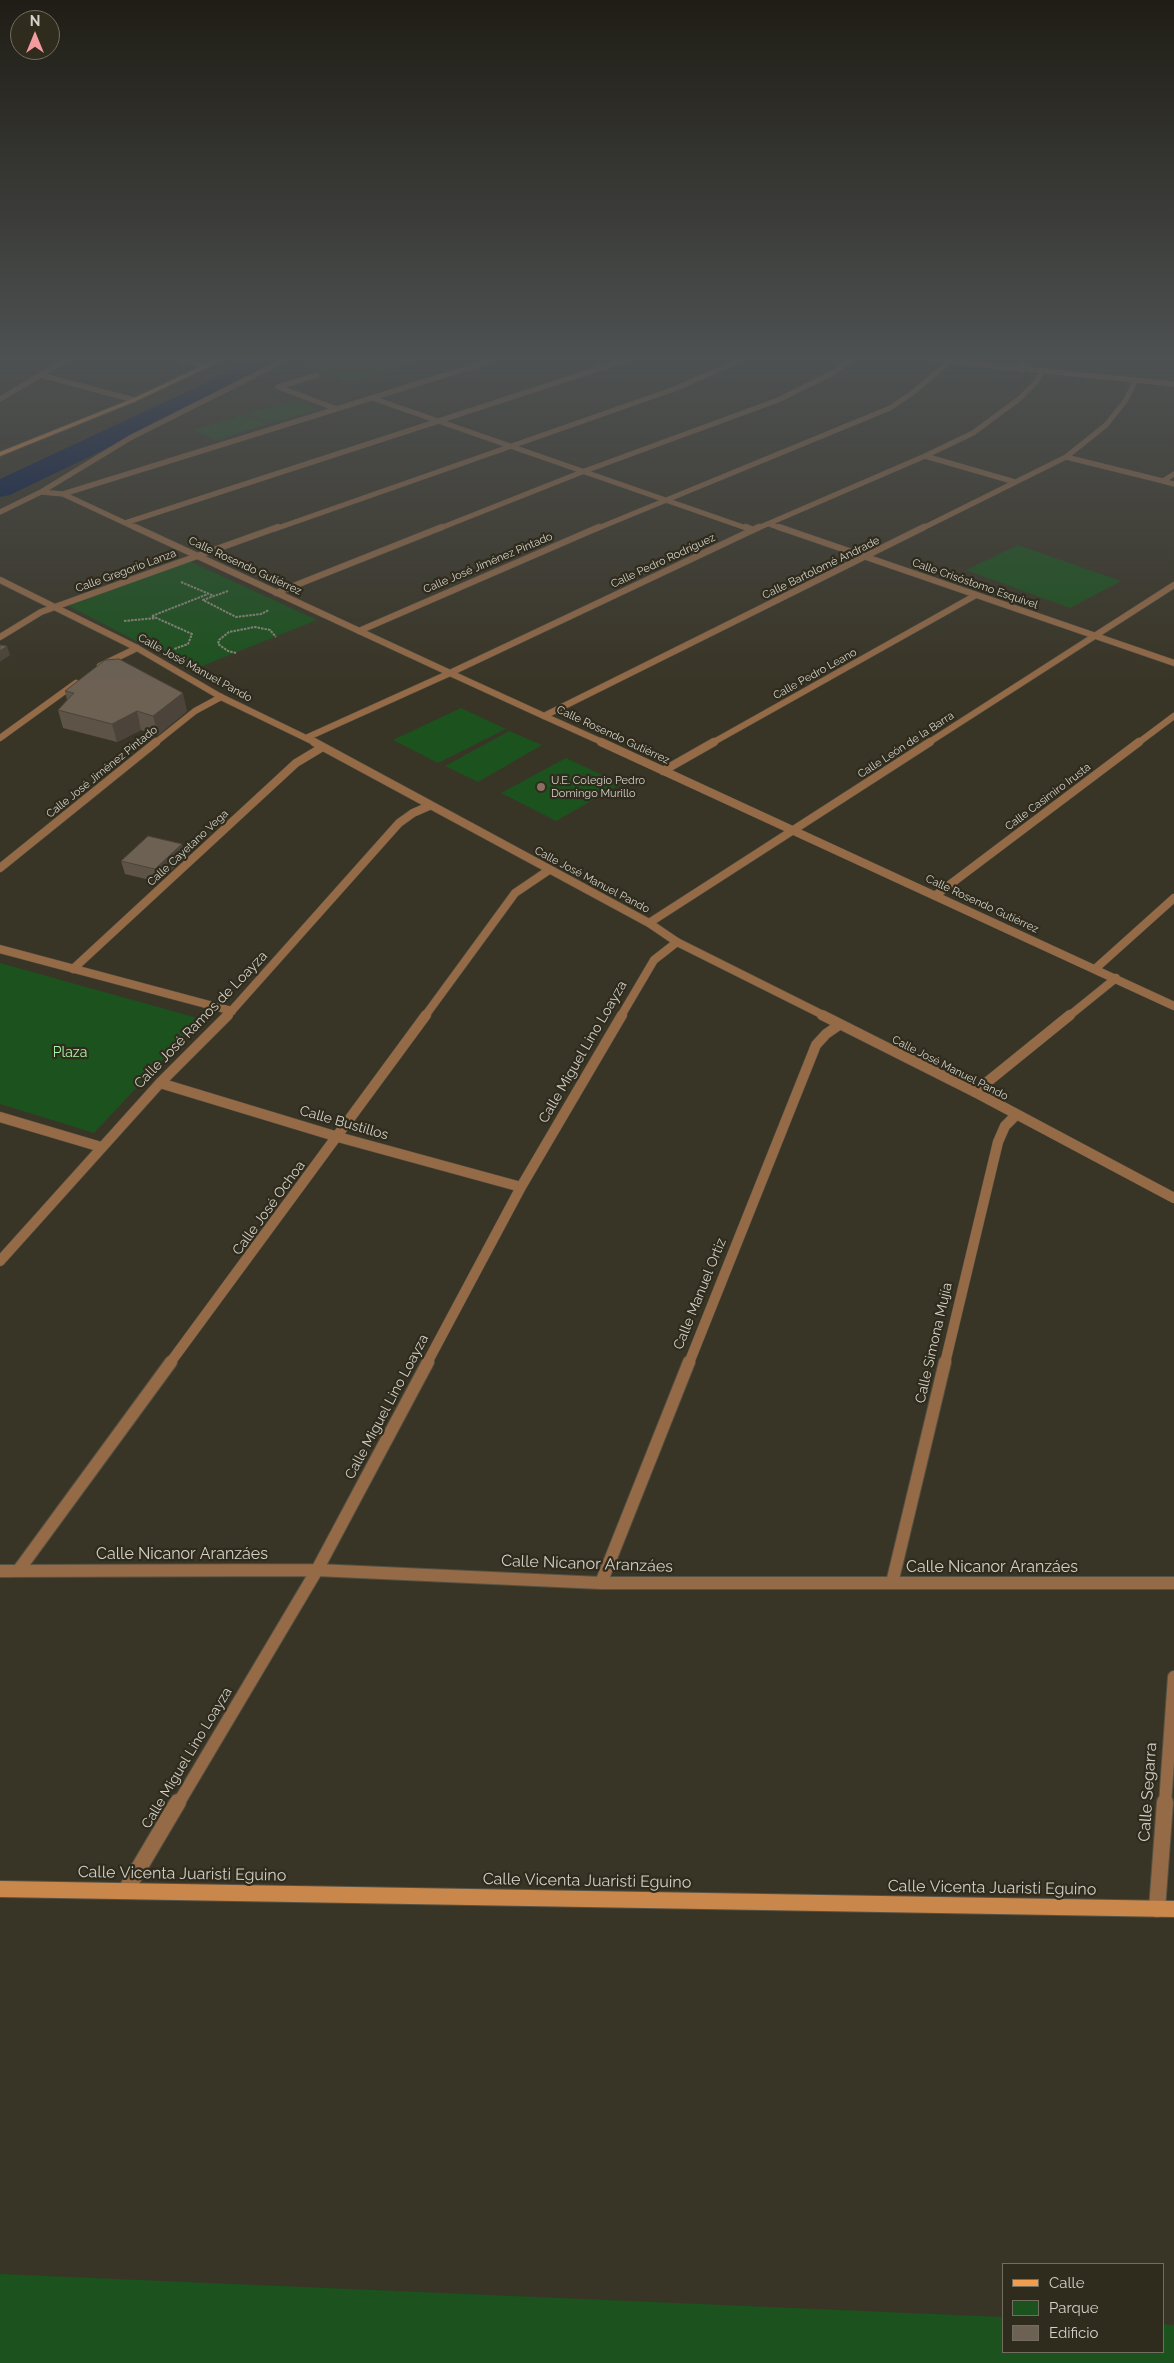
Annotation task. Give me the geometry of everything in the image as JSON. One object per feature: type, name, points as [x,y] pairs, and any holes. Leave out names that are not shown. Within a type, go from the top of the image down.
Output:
[{"type":"main road","name":"Calle Vicenta Juaristi Eguino","points":[[0,1889],[1174,1909]]},
{"type":"street","points":[[0,512],[41,492],[76,469]]},
{"type":"street","points":[[62,494],[142,469]]},
{"type":"street","points":[[125,523],[290,469]]},
{"type":"street","name":"Calle Gregorio Lanza","points":[[0,636],[30,617],[52,608],[441,469]]},
{"type":"street","points":[[574,469],[753,530]]},
{"type":"street","points":[[276,593],[589,469]]},
{"type":"street","name":"Calle José Jiménez Pintado","points":[[359,630],[739,469]]},
{"type":"street","name":"Calle Pedro Rodríguez","points":[[306,738],[450,673],[753,530],[895,469]]},
{"type":"street","points":[[971,469],[1015,482]]},
{"type":"street","name":"Calle Bartolomé Andrade","points":[[544,716],[1041,469]]},
{"type":"street","points":[[1115,469],[1174,484]]},
{"type":"street","points":[[1162,481],[1174,474]]},
{"type":"street","name":"Calle Rosendo Gutiérrez","points":[[41,492],[62,494],[1174,1006]]},
{"type":"street","name":"Calle Crisóstomo Esquivel","points":[[769,524],[1174,663]]},
{"type":"street","name":"Calle José Manuel Pando","points":[[0,580],[52,608],[137,648],[221,697],[306,738],[321,748],[648,923],[677,942],[975,1092],[1174,1198]]},
{"type":"street","name":"Calle León de la Barra","points":[[648,923],[794,831],[1174,584]]},
{"type":"street","name":"Calle Pedro Leano","points":[[663,771],[976,595]]},
{"type":"street","points":[[96,669],[118,656],[137,648]]},
{"type":"street","points":[[0,738],[80,680]]},
{"type":"street","name":"Calle José Jiménez Pintado","points":[[0,868],[195,711],[221,697]]},
{"type":"street","name":"Calle Casimiro Irusta","points":[[936,896],[1174,716]]},
{"type":"street","name":"Calle Cayetano Vega","points":[[73,969],[296,763],[321,748]]},
{"type":"street","name":"Calle José Ramos de Loayza","points":[[0,1261],[160,1083],[232,1012],[400,823],[413,813],[429,806]]},
{"type":"street","name":"Calle José Ochoa","points":[[18,1571],[338,1137],[515,893],[530,881],[549,870]]},
{"type":"street","points":[[1095,968],[1174,898]]},
{"type":"street","name":"Calle Miguel Lino Loayza","points":[[126,1890],[317,1570],[521,1187],[654,960],[677,942]]},
{"type":"street","points":[[0,950],[232,1012]]},
{"type":"street","points":[[975,1092],[1116,978]]},
{"type":"street","name":"Calle Manuel Ortiz","points":[[601,1583],[816,1045],[826,1034],[839,1025]]},
{"type":"street","name":"Calle Bustillos","points":[[160,1083],[338,1137],[521,1187]]},
{"type":"street","name":"Calle Simona Mujía","points":[[892,1583],[998,1142],[1005,1126],[1016,1115]]},
{"type":"street","points":[[0,1117],[101,1147]]},
{"type":"street","name":"Calle Nicanor Aranzáes","points":[[0,1570],[317,1570],[601,1583],[1174,1583]]},
{"type":"street","name":"Calle Segarra","points":[[1157,1909],[1174,1677]]},
{"type":"path","points":[[229,591],[202,600],[236,617],[261,614],[276,607]]},
{"type":"path","points":[[170,651],[188,644],[192,634],[152,616],[209,594]]},
{"type":"path","points":[[120,621],[156,618]]},
{"type":"path","points":[[236,653],[228,651],[218,644],[223,635],[229,632],[254,628],[270,630],[276,636]]},
{"type":"green space","points":[[1018,545],[1121,581],[1070,608],[966,570]]},
{"type":"green space","points":[[189,561],[317,620],[192,670],[69,606]]},
{"type":"green space","points":[[461,708],[506,729],[438,763],[393,740]]},
{"type":"green space","points":[[509,731],[542,745],[478,782],[445,766]]},
{"type":"green space","points":[[566,758],[621,784],[556,821],[501,793]]},
{"type":"green space","name":"Plaza","points":[[0,963],[201,1019],[94,1133],[0,1104]]},
{"type":"green space","points":[[0,2274],[1002,2317],[1002,2353],[1164,2353],[1164,2324],[1174,2325],[1174,2363],[0,2363]]},
{"type":"building","points":[[0,645],[7,646],[0,651]]},
{"type":"building","points":[[119,659],[183,693],[153,716],[137,711],[112,724],[58,710],[74,693],[65,691],[105,660]]},
{"type":"building","points":[[148,836],[182,844],[155,869],[121,861]]},
{"type":"waterway","points":[[0,489],[42,469]]},
{"type":"place","name":"U.E. Colegio Pedro Domingo Murillo","points":[[541,787]]}]
